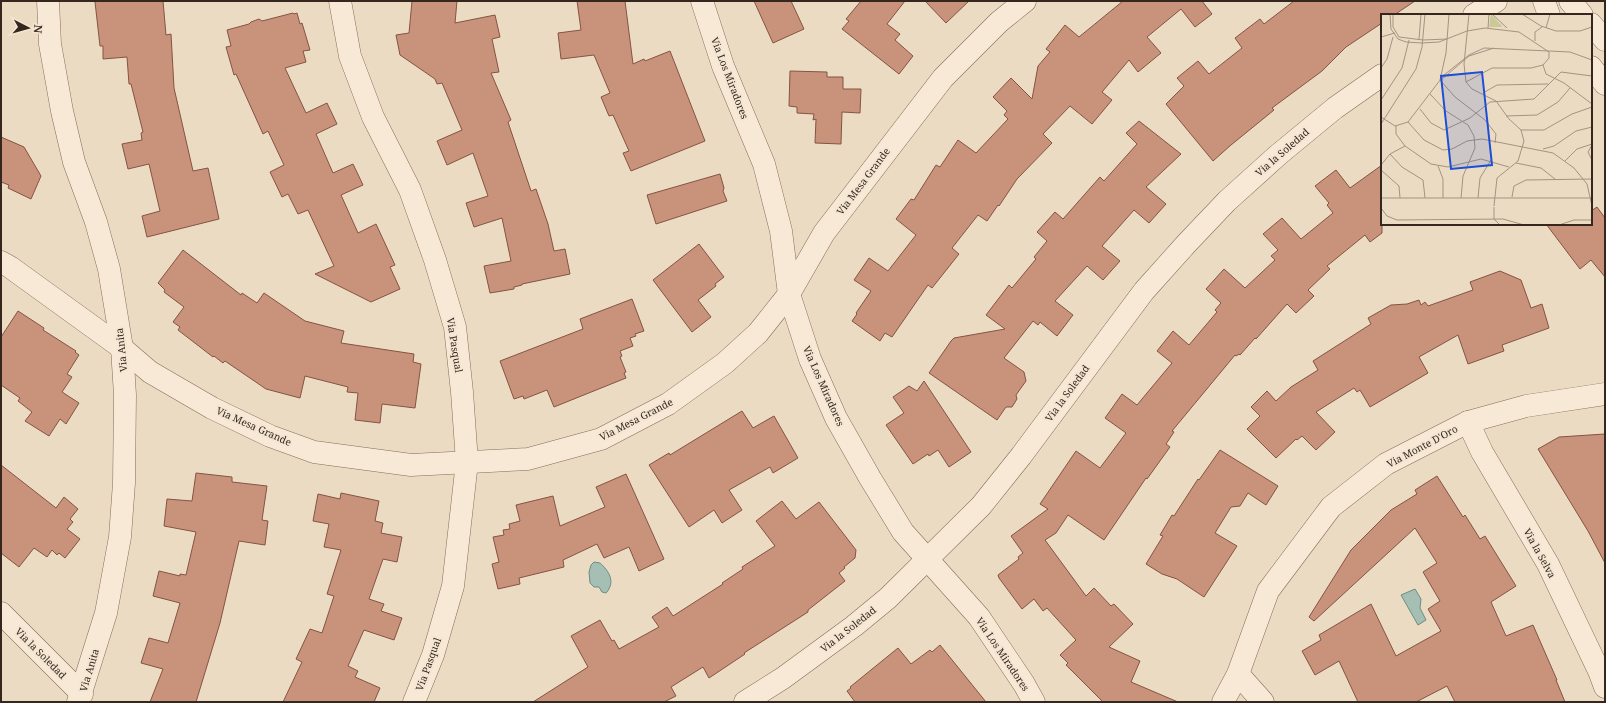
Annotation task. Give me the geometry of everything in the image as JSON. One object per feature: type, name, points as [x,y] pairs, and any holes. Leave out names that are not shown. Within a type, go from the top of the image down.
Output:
[{"type":"street","name":"Via Anita","points":[[48,1],[50,44],[62,111],[74,162],[96,222],[109,269],[122,348],[124,395],[124,476],[120,536],[106,613],[80,698]]},
{"type":"street","name":"Via Pasqual","points":[[340,1],[350,56],[373,117],[410,190],[435,260],[455,327],[462,392],[467,462],[453,586],[433,655],[414,702]]},
{"type":"street","name":"Via Los Miradores","points":[[702,1],[723,66],[764,164],[781,231],[789,294],[810,360],[836,418],[903,532],[979,617],[1024,684],[1034,702]]},
{"type":"street","name":"Via Mesa Grande","points":[[1,262],[122,348],[150,372],[212,408],[270,436],[314,452],[411,465],[528,459],[601,439],[668,404],[725,363],[758,333],[789,294],[824,233],[944,78],[999,22],[1024,1]]},
{"type":"street","points":[[1476,14],[1496,1]]},
{"type":"street","points":[[1544,1],[1549,14]]},
{"type":"street","points":[[1570,1],[1581,14]]},
{"type":"street","points":[[1592,25],[1605,40]]},
{"type":"street","points":[[1592,68],[1605,84]]},
{"type":"street","name":"Via la Soledad","points":[[745,702],[783,678],[854,626],[888,598],[927,560],[981,506],[1021,456],[1144,291],[1187,243],[1227,201],[1278,154],[1335,108],[1381,76]]},
{"type":"street","name":"Via Monte D'Oro","points":[[1223,702],[1238,674],[1268,591],[1331,507],[1386,464],[1468,422],[1526,406],[1605,394]]},
{"type":"street","name":"Via la Selva","points":[[1468,422],[1482,452],[1548,564],[1600,670],[1605,688]]},
{"type":"street","name":"Via la Soledad","points":[[1,613],[80,698]]},
{"type":"street","points":[[1238,674],[1262,702]]},
{"type":"shaded area","points":[[594,562],[600,563],[610,577],[611,585],[606,593],[602,592],[599,587],[594,587],[590,583],[589,572],[591,565]]},
{"type":"shaded area","points":[[1415,589],[1421,599],[1420,608],[1426,620],[1418,625],[1401,595]]},
{"type":"building","points":[[163,1],[166,35],[171,34],[174,88],[193,171],[208,168],[219,219],[147,237],[142,216],[160,211],[149,164],[128,169],[122,144],[142,140],[141,133],[143,132],[131,84],[129,84],[127,57],[103,59],[103,46],[100,46],[95,2]]},
{"type":"building","points":[[412,1],[457,1],[455,23],[495,15],[500,37],[492,39],[499,72],[491,73],[511,120],[508,122],[531,191],[536,189],[548,224],[554,251],[565,249],[570,274],[522,284],[514,287],[514,289],[490,293],[484,266],[511,261],[502,218],[474,227],[466,203],[488,196],[473,153],[447,165],[437,141],[462,130],[442,83],[437,84],[435,79],[400,55],[396,35],[409,33]]},
{"type":"building","points":[[577,1],[625,1],[633,64],[670,51],[705,141],[631,171],[623,153],[629,151],[613,115],[609,116],[601,97],[610,93],[594,55],[561,59],[558,33],[581,30]]},
{"type":"building","points":[[754,1],[791,1],[804,29],[773,43]]},
{"type":"building","points":[[861,1],[905,1],[887,24],[900,34],[895,40],[913,56],[899,74],[842,29],[849,21],[846,19]]},
{"type":"building","points":[[925,1],[969,1],[946,23]]},
{"type":"building","points":[[1123,1],[1202,1],[1212,14],[1195,27],[1181,9],[1147,37],[1161,53],[1138,72],[1129,60],[1102,92],[1112,100],[1092,124],[1070,106],[1043,134],[1052,143],[1017,179],[987,221],[978,215],[952,248],[959,254],[932,288],[928,285],[892,337],[885,333],[880,341],[852,321],[871,291],[854,280],[869,258],[888,271],[916,235],[896,219],[911,199],[914,200],[936,165],[940,167],[958,140],[976,153],[1008,119],[1004,115],[1007,111],[993,97],[1011,78],[1032,99],[1038,66],[1050,52],[1046,49],[1065,25],[1079,37]]},
{"type":"building","points":[[1294,1],[1415,1],[1396,14],[1381,14],[1381,24],[1346,47],[1322,71],[1272,108],[1274,110],[1213,161],[1166,104],[1184,86],[1177,78],[1198,61],[1209,74],[1242,48],[1235,38],[1260,19],[1264,24]]},
{"type":"building","points":[[297,13],[300,24],[302,23],[310,50],[303,51],[306,62],[285,68],[306,113],[327,103],[337,124],[316,134],[333,173],[353,164],[363,185],[341,195],[358,233],[376,224],[395,265],[390,267],[400,289],[371,302],[315,274],[334,266],[308,210],[298,214],[288,194],[282,197],[270,172],[284,165],[268,131],[263,134],[236,74],[234,75],[226,47],[231,46],[227,30],[249,24],[259,19],[262,21]]},
{"type":"building","points":[[790,71],[827,72],[827,77],[843,77],[843,89],[861,89],[860,113],[842,112],[841,144],[815,143],[816,119],[813,120],[814,114],[797,113],[797,107],[789,106]]},
{"type":"building","points":[[1139,121],[1181,154],[1146,187],[1166,204],[1149,223],[1134,210],[1102,246],[1120,261],[1103,280],[1087,266],[1055,301],[1073,315],[1057,336],[1040,322],[1038,325],[1033,321],[1004,358],[1024,372],[1026,381],[1016,395],[1017,399],[1012,407],[1006,407],[997,420],[929,373],[954,338],[1005,329],[986,315],[1009,285],[1012,288],[1036,259],[1034,257],[1047,241],[1037,232],[1055,212],[1063,219],[1100,177],[1104,181],[1137,144],[1126,133]]},
{"type":"building","points":[[1,137],[24,147],[41,176],[31,199],[8,188],[9,185],[1,182]]},
{"type":"building","points":[[1381,166],[1382,233],[1370,242],[1365,235],[1327,266],[1330,269],[1308,290],[1314,296],[1296,313],[1287,304],[1240,355],[1235,355],[1172,431],[1174,432],[1166,444],[1170,447],[1147,479],[1146,478],[1104,540],[1068,515],[1056,533],[1045,540],[1086,596],[1094,588],[1111,606],[1114,604],[1133,624],[1109,647],[1140,661],[1131,682],[1178,702],[1103,702],[1066,665],[1068,663],[1060,655],[1076,640],[1047,608],[1043,611],[1034,599],[1022,609],[999,578],[998,575],[1019,559],[1018,557],[1023,553],[1011,536],[1048,509],[1040,504],[1076,451],[1100,468],[1126,433],[1105,418],[1122,394],[1137,405],[1172,363],[1157,351],[1173,331],[1189,345],[1217,312],[1215,310],[1221,303],[1206,289],[1224,269],[1245,288],[1275,260],[1271,256],[1278,250],[1263,234],[1282,218],[1301,239],[1333,213],[1327,205],[1329,203],[1315,186],[1336,170],[1350,188]]},
{"type":"building","points":[[720,174],[724,188],[723,191],[727,201],[656,224],[647,195]]},
{"type":"building","points":[[1597,207],[1605,218],[1605,277],[1591,260],[1580,269],[1547,225],[1592,225],[1592,210]]},
{"type":"building","points":[[699,244],[724,277],[715,284],[716,286],[698,300],[711,317],[692,332],[653,280]]},
{"type":"building","points":[[183,250],[241,295],[242,293],[257,303],[264,293],[305,321],[344,331],[341,343],[414,354],[413,362],[421,364],[415,408],[382,404],[380,423],[355,420],[358,393],[347,392],[348,387],[305,376],[300,398],[266,389],[225,361],[223,363],[214,356],[213,357],[178,330],[180,327],[173,322],[184,307],[164,292],[165,290],[158,283]]},
{"type":"building","points":[[1500,271],[1521,280],[1531,308],[1542,304],[1549,328],[1502,345],[1504,351],[1468,364],[1458,335],[1419,357],[1428,373],[1370,407],[1360,390],[1357,392],[1354,388],[1316,412],[1335,432],[1316,450],[1302,436],[1297,440],[1296,439],[1276,458],[1247,429],[1260,416],[1251,407],[1267,391],[1276,401],[1291,387],[1318,370],[1313,361],[1371,324],[1368,318],[1391,305],[1407,304],[1419,300],[1421,305],[1425,302],[1428,306],[1473,290],[1470,282]]},
{"type":"building","points":[[632,299],[644,331],[635,334],[636,336],[630,338],[633,346],[620,351],[622,356],[620,357],[626,372],[624,373],[626,378],[554,407],[547,390],[524,399],[523,396],[514,399],[500,361],[583,329],[580,319]]},
{"type":"building","points":[[18,311],[44,328],[43,330],[76,351],[75,352],[79,355],[67,374],[72,377],[62,392],[79,403],[66,424],[60,419],[49,436],[25,421],[32,412],[18,401],[20,398],[1,385],[1,337]]},
{"type":"building","points":[[924,381],[971,452],[949,467],[938,450],[929,456],[928,454],[913,464],[886,425],[904,413],[893,397],[909,386],[917,391]]},
{"type":"building","points":[[742,411],[753,428],[774,416],[798,458],[773,473],[770,467],[729,490],[742,510],[722,523],[714,510],[689,527],[649,465],[669,453],[670,455]]},
{"type":"building","points":[[1605,434],[1605,563],[1588,531],[1538,449],[1559,437]]},
{"type":"building","points":[[1220,450],[1278,486],[1266,505],[1248,493],[1240,506],[1231,507],[1215,533],[1237,546],[1204,597],[1177,579],[1162,574],[1146,564],[1163,536],[1160,535],[1172,515],[1174,516],[1198,479],[1199,480]]},
{"type":"building","points":[[1,465],[56,508],[64,497],[78,509],[70,519],[73,522],[67,529],[80,539],[65,558],[59,553],[57,555],[52,550],[47,557],[34,548],[19,567],[1,553]]},
{"type":"building","points":[[196,473],[232,477],[232,482],[267,486],[262,520],[268,521],[265,545],[239,541],[220,623],[196,702],[150,702],[163,669],[141,663],[149,638],[168,643],[180,603],[153,596],[159,571],[180,576],[180,574],[186,575],[196,532],[164,526],[167,499],[192,501]]},
{"type":"building","points":[[626,474],[664,559],[639,571],[629,547],[604,558],[597,544],[563,560],[564,567],[519,578],[520,584],[498,589],[492,564],[499,562],[493,537],[504,535],[503,530],[510,529],[509,524],[520,521],[516,505],[553,496],[560,526],[605,507],[596,487]]},
{"type":"building","points":[[1437,476],[1463,517],[1465,515],[1480,539],[1485,536],[1516,586],[1491,602],[1506,636],[1533,625],[1565,702],[1455,702],[1447,686],[1416,702],[1358,702],[1339,661],[1315,675],[1302,651],[1321,640],[1319,635],[1371,604],[1396,656],[1441,631],[1428,609],[1440,601],[1423,572],[1437,563],[1415,528],[1314,621],[1309,617],[1351,550],[1391,510],[1417,494],[1415,490]]},
{"type":"building","points":[[341,493],[379,501],[375,521],[383,523],[381,533],[402,537],[397,562],[383,559],[369,599],[384,604],[381,611],[402,618],[394,640],[364,630],[348,666],[358,671],[355,677],[380,688],[374,702],[283,702],[302,662],[296,659],[310,629],[322,633],[334,596],[327,594],[341,550],[324,547],[329,524],[313,521],[318,494],[340,499]]},
{"type":"building","points":[[782,501],[796,519],[819,502],[856,550],[855,558],[839,573],[845,581],[808,610],[808,612],[744,653],[745,654],[709,678],[703,667],[671,687],[676,696],[664,702],[533,702],[588,667],[571,636],[600,620],[612,641],[614,640],[619,649],[659,627],[652,617],[667,607],[673,616],[723,584],[722,583],[743,569],[742,567],[775,546],[756,521]]},
{"type":"building","points":[[940,645],[986,702],[855,702],[847,691],[898,648],[911,664],[930,650],[932,652]]}]
